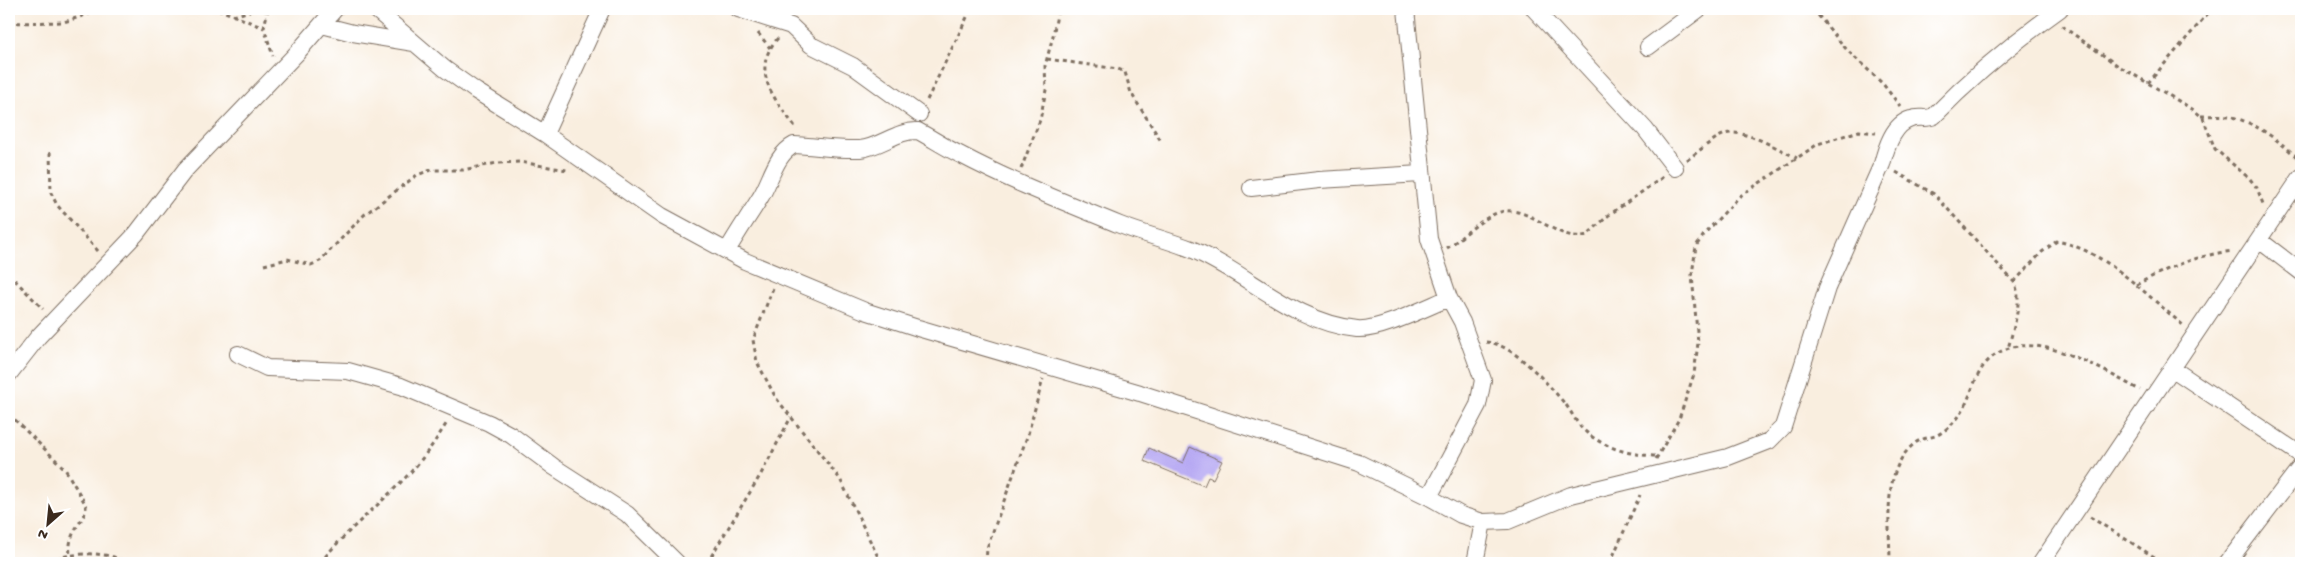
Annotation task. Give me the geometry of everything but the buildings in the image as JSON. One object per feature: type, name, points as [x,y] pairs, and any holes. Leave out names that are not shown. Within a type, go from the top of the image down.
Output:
[{"type":"street","points":[[11,365],[109,264],[136,234],[185,170],[335,9]]},
{"type":"street","points":[[375,9],[414,43],[476,91],[545,134],[662,216],[779,276],[866,310],[1046,367],[1140,393],[1359,463],[1429,497],[1461,516],[1483,522],[1508,521],[1571,495],[1728,458],[1769,442],[1783,426],[1827,288],[1882,164],[1886,146],[1898,129],[1909,119],[1929,119],[1934,116],[1964,86],[2055,13]]},
{"type":"street","points":[[545,134],[602,9]]},
{"type":"street","points":[[738,9],[791,26],[811,45],[853,66],[919,114]]},
{"type":"street","points":[[1406,9],[1417,108],[1421,174],[1430,238],[1449,298],[1470,342],[1483,380],[1482,393],[1429,497]]},
{"type":"street","points":[[1534,9],[1639,122],[1675,168]]},
{"type":"street","points":[[1648,47],[1700,9]]},
{"type":"street","points":[[322,25],[352,33],[414,43]]},
{"type":"street","points":[[727,251],[788,148],[794,145],[860,149],[877,145],[909,130],[918,131],[960,155],[1016,181],[1123,226],[1191,249],[1220,263],[1284,305],[1337,325],[1359,329],[1390,322],[1449,298]]},
{"type":"street","points":[[1251,188],[1320,180],[1421,174]]},
{"type":"street","points":[[2041,563],[2301,177]]},
{"type":"street","points":[[2256,245],[2301,272]]},
{"type":"street","points":[[238,354],[267,368],[348,372],[401,386],[456,408],[511,434],[554,467],[627,514],[677,563]]},
{"type":"street","points":[[2173,369],[2301,455]]},
{"type":"street","points":[[2227,563],[2301,466]]},
{"type":"street","points":[[1475,563],[1483,522]]},
{"type":"path","points":[[9,23],[64,22],[104,9]]},
{"type":"path","points":[[139,9],[150,12],[163,9]]},
{"type":"path","points":[[218,9],[264,28]]},
{"type":"path","points":[[919,114],[947,61],[971,9]]},
{"type":"path","points":[[1016,181],[1040,120],[1046,90],[1045,66],[1058,9]]},
{"type":"path","points":[[1813,9],[1847,50],[1891,93],[1909,119]]},
{"type":"path","points":[[232,16],[253,10],[268,10],[264,28],[278,72]]},
{"type":"path","points":[[2148,83],[2210,11]]},
{"type":"path","points":[[2055,13],[2083,43],[2200,116],[2227,116],[2240,120],[2274,138],[2301,162]]},
{"type":"path","points":[[791,26],[770,48],[766,62],[766,82],[777,103],[809,146]]},
{"type":"path","points":[[1047,59],[1118,69],[1125,72],[1131,93],[1161,141]]},
{"type":"path","points":[[2200,116],[2215,149],[2245,174],[2257,188],[2270,223]]},
{"type":"path","points":[[1610,563],[1657,456],[1679,419],[1694,374],[1698,343],[1692,275],[1696,246],[1706,232],[1740,196],[1818,144],[1859,131],[1885,134]]},
{"type":"path","points":[[1435,258],[1476,226],[1496,213],[1507,210],[1520,212],[1572,236],[1587,236],[1609,215],[1725,134],[1737,133],[1752,137],[1798,158]]},
{"type":"path","points":[[50,152],[51,193],[57,205],[109,264]]},
{"type":"path","points":[[264,265],[287,259],[311,265],[320,261],[364,215],[417,175],[431,170],[462,170],[497,163],[520,162],[542,164],[573,172]]},
{"type":"path","points":[[1882,164],[1934,194],[2014,282],[2018,290],[2018,306],[2008,349]]},
{"type":"path","points":[[2014,282],[2042,252],[2056,242],[2072,244],[2092,254],[2136,285],[2196,335]]},
{"type":"path","points":[[2136,285],[2162,270],[2208,254],[2256,245]]},
{"type":"path","points":[[9,274],[54,321]]},
{"type":"path","points":[[779,276],[755,328],[753,347],[767,380],[791,417],[840,479],[881,563]]},
{"type":"path","points":[[1470,342],[1490,342],[1504,347],[1520,358],[1566,406],[1580,426],[1598,440],[1630,454],[1657,456]]},
{"type":"path","points":[[1890,563],[1890,501],[1893,481],[1900,462],[1916,442],[1937,435],[1950,426],[1964,409],[1985,365],[1993,356],[2008,349],[2028,346],[2054,349],[2075,357],[2153,398]]},
{"type":"path","points":[[986,563],[987,548],[1028,434],[1046,367]]},
{"type":"path","points":[[320,563],[335,545],[405,478],[436,441],[456,408]]},
{"type":"path","points":[[9,414],[65,469],[86,505],[87,511],[70,538],[70,555]]},
{"type":"path","points":[[707,563],[761,474],[791,417]]},
{"type":"path","points":[[2078,509],[2164,563]]},
{"type":"path","points":[[41,563],[70,555],[108,557],[120,559],[127,563]]}]
